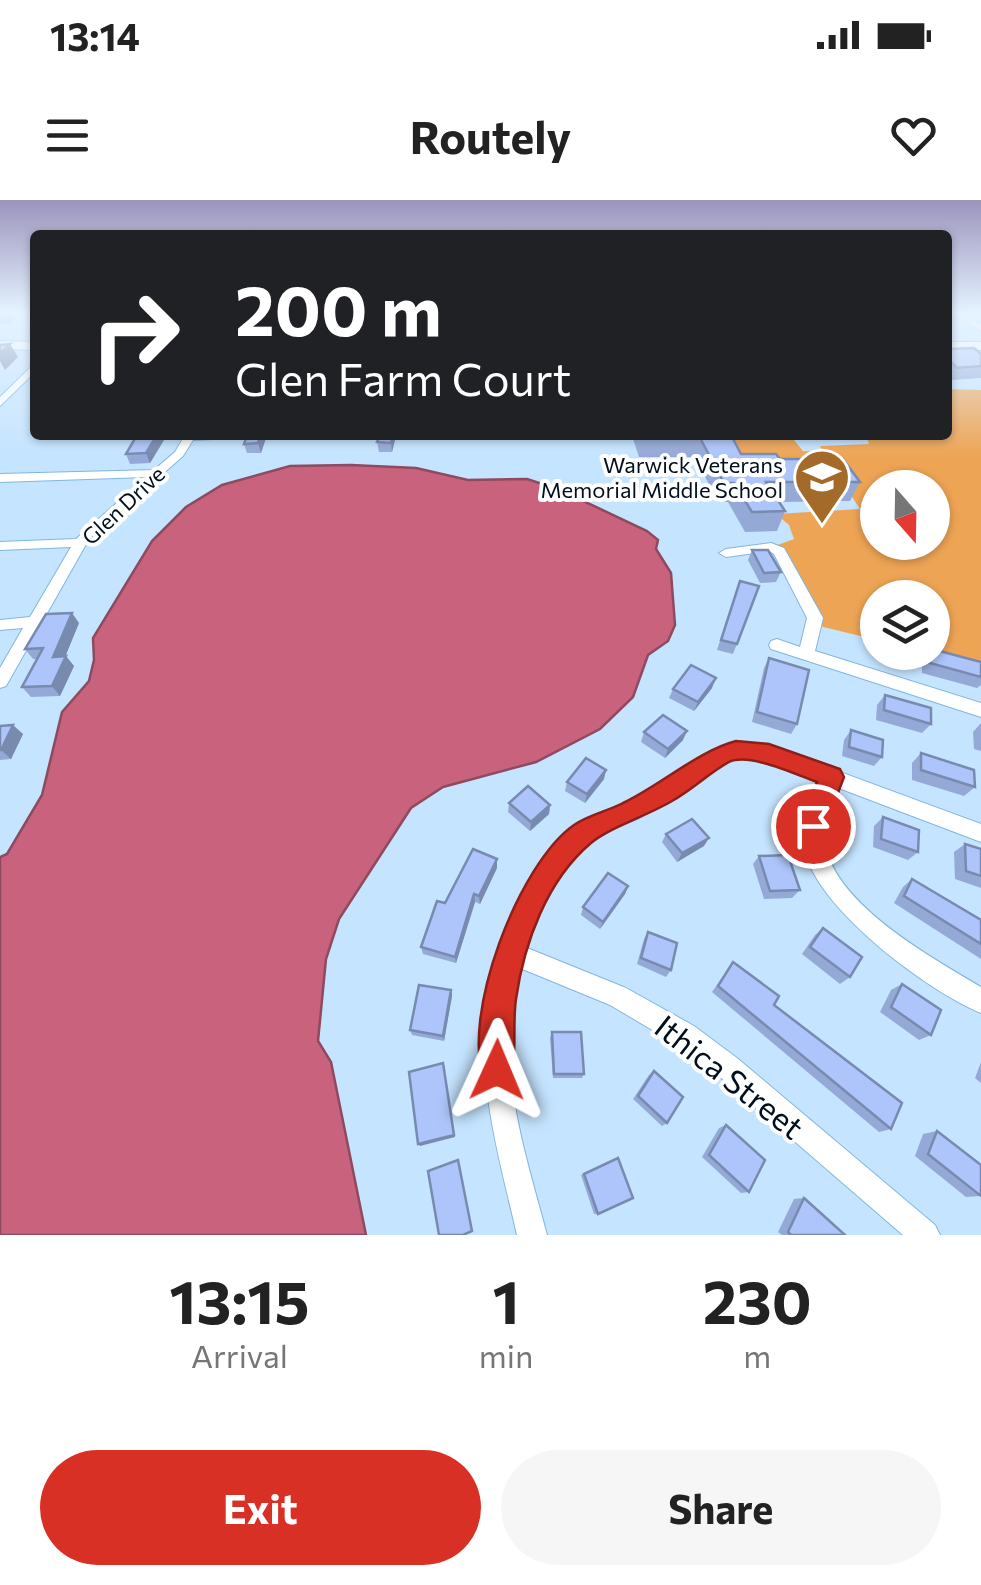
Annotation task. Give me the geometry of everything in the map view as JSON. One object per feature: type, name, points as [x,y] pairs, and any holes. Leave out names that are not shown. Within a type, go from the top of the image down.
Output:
[{"type":"street","points":[[0,403],[30,371]]},
{"type":"street","name":"Glen Drive","points":[[0,682],[81,543],[184,449],[188,440]]},
{"type":"street","points":[[0,478],[157,473]]},
{"type":"street","points":[[0,546],[81,543]]},
{"type":"street","points":[[726,553],[770,546],[779,551],[815,618],[806,656]]},
{"type":"street","points":[[0,625],[32,622]]},
{"type":"street","points":[[776,646],[981,710]]},
{"type":"street","points":[[532,1235],[508,1152],[497,1084],[496,1022],[512,954],[532,898],[561,854],[597,824],[632,812],[723,754],[757,751],[981,834]]},
{"type":"street","points":[[831,777],[813,826],[816,853],[832,886],[862,919],[981,1002]]},
{"type":"street","name":"Ithica Street","points":[[512,954],[618,996],[685,1035],[728,1066],[925,1235]]},
{"type":"shaded area","points":[[952,389],[981,390],[981,666],[950,658],[950,580],[860,580],[860,636],[815,625],[772,547],[794,539],[789,525],[776,514],[860,509],[839,477],[746,471],[729,440],[794,440],[803,451],[823,452],[820,446],[869,444],[868,440],[952,440]]},
{"type":"shaded area","points":[[290,466],[416,468],[468,480],[527,479],[558,489],[647,531],[658,540],[656,549],[671,573],[675,625],[668,641],[648,655],[633,697],[600,729],[536,762],[443,787],[411,808],[339,919],[326,959],[318,1041],[331,1062],[366,1235],[0,1235],[0,857],[7,854],[42,795],[62,712],[89,681],[94,660],[93,638],[152,541],[186,507],[222,485]]},
{"type":"building","points":[[952,360],[981,360],[981,366],[957,368]]},
{"type":"building","points":[[134,440],[154,440],[146,453],[126,454]]},
{"type":"building","points":[[701,440],[734,440],[741,454],[776,454],[780,459],[843,459],[860,482],[766,482],[785,511],[752,512],[734,483],[724,483]]},
{"type":"building","points":[[752,550],[768,550],[781,572],[764,573]]},
{"type":"building","points":[[740,581],[759,586],[737,644],[721,640]]},
{"type":"building","points":[[72,613],[53,657],[66,656],[52,686],[22,687],[43,648],[25,649],[46,614]]},
{"type":"building","points":[[950,654],[981,662],[981,677],[950,668]]},
{"type":"building","points":[[769,658],[809,670],[797,724],[757,712]]},
{"type":"building","points":[[691,665],[716,678],[698,702],[673,689]]},
{"type":"building","points":[[885,695],[931,708],[931,724],[884,710]]},
{"type":"building","points":[[663,715],[687,731],[668,749],[644,732]]},
{"type":"building","points":[[13,725],[1,750],[0,750],[0,726]]},
{"type":"building","points":[[851,730],[883,740],[882,757],[849,747]]},
{"type":"building","points":[[921,753],[974,770],[975,787],[921,770]]},
{"type":"building","points":[[586,758],[606,770],[587,794],[567,782]]},
{"type":"building","points":[[528,786],[550,805],[531,822],[509,803]]},
{"type":"building","points":[[883,817],[919,830],[918,852],[881,839]]},
{"type":"building","points":[[692,819],[709,838],[682,853],[666,834]]},
{"type":"building","points":[[965,844],[981,849],[981,876],[966,871]]},
{"type":"building","points":[[473,849],[497,859],[479,896],[474,894],[455,957],[421,947],[437,901],[445,903]]},
{"type":"building","points":[[788,855],[800,890],[770,891],[759,856]]},
{"type":"building","points":[[608,873],[628,886],[603,922],[583,907]]},
{"type":"building","points":[[912,879],[981,920],[981,944],[904,896]]},
{"type":"building","points":[[823,928],[862,957],[850,977],[810,947]]},
{"type":"building","points":[[648,932],[677,943],[671,970],[641,958]]},
{"type":"building","points":[[733,962],[779,996],[774,1005],[902,1103],[891,1129],[718,986]]},
{"type":"building","points":[[902,984],[941,1010],[931,1035],[891,1007]]},
{"type":"building","points":[[419,985],[451,990],[443,1036],[410,1030]]},
{"type":"building","points":[[552,1032],[581,1032],[584,1074],[554,1074]]},
{"type":"building","points":[[443,1063],[454,1135],[418,1144],[409,1072]]},
{"type":"building","points":[[654,1071],[683,1097],[667,1123],[638,1096]]},
{"type":"building","points":[[726,1125],[765,1160],[749,1192],[709,1155]]},
{"type":"building","points":[[937,1131],[981,1165],[981,1196],[928,1154]]},
{"type":"building","points":[[618,1158],[633,1198],[598,1214],[584,1174]]},
{"type":"building","points":[[458,1160],[472,1231],[439,1235],[428,1171]]},
{"type":"building","points":[[804,1198],[845,1235],[791,1235],[788,1232]]},
{"type":"place","name":"Warwick Veterans Memorial Middle School","points":[[822,526]]},
{"type":"route","points":[[497,1070],[496,1022],[501,992],[527,910],[546,874],[584,833],[597,824],[632,812],[723,754],[736,750],[769,754],[831,777],[813,826]]}]
